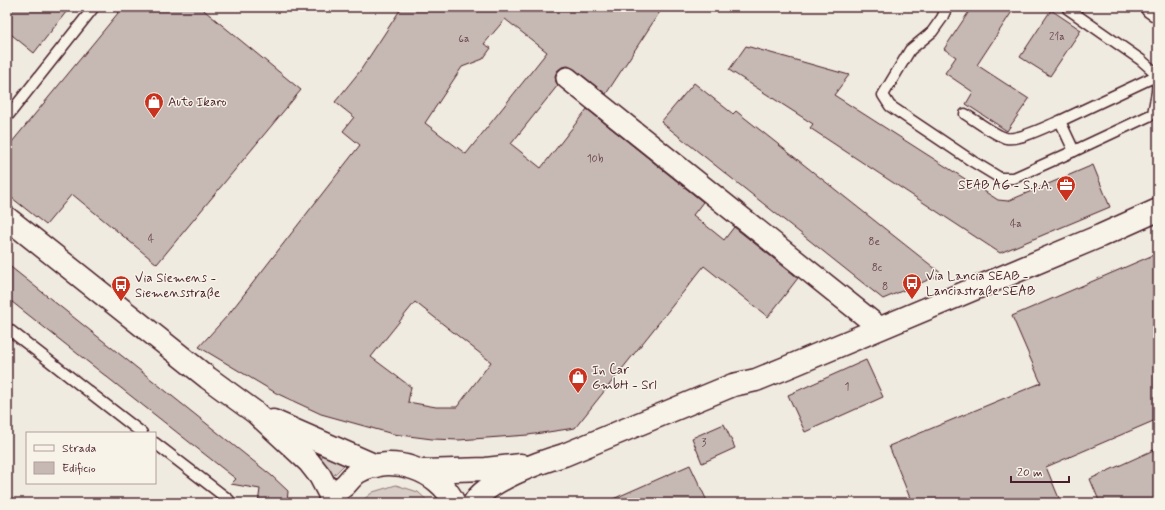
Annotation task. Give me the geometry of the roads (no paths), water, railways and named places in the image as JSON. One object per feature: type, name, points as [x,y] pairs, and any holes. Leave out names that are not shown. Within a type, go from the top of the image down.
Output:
[{"type":"main road","points":[[1152,7],[1158,11]]},
{"type":"main road","points":[[474,503],[481,493],[489,487],[536,464],[564,455],[733,385],[756,380],[769,375],[1100,236],[1158,210]]},
{"type":"main road","points":[[7,218],[208,378],[256,413],[308,462],[320,476],[330,500],[358,472],[386,464],[409,467],[423,471],[486,469],[536,464]]},
{"type":"main road","points":[[256,413],[376,466]]},
{"type":"main road","points":[[423,471],[444,488],[454,503]]},
{"type":"street","points":[[567,78],[880,328]]},
{"type":"lane","points":[[7,117],[94,7]]},
{"type":"lane","points":[[947,7],[942,18],[932,32],[910,50],[883,95],[890,106],[1000,178],[1014,178],[1153,114],[1158,75]]},
{"type":"lane","points":[[1068,9],[1141,60],[1158,75]]},
{"type":"lane","points":[[966,114],[986,128],[1006,138],[1016,138],[1060,121],[1158,75]]},
{"type":"lane","points":[[1060,121],[1074,151]]},
{"type":"lane","points":[[7,328],[141,432]]},
{"type":"lane","points":[[156,444],[229,500],[223,503]]},
{"type":"place","name":"Auto Ikaro","points":[[154,119]]},
{"type":"place","name":"SEAB AG - S.p.A.","points":[[1066,202]]},
{"type":"place","name":"Via Lancia SEAB - Lanciastraße SEAB","points":[[912,300]]},
{"type":"place","name":"Via Siemens - Siemensstraße","points":[[121,302]]},
{"type":"place","name":"In Car GmbH - Srl","points":[[578,394]]}]
